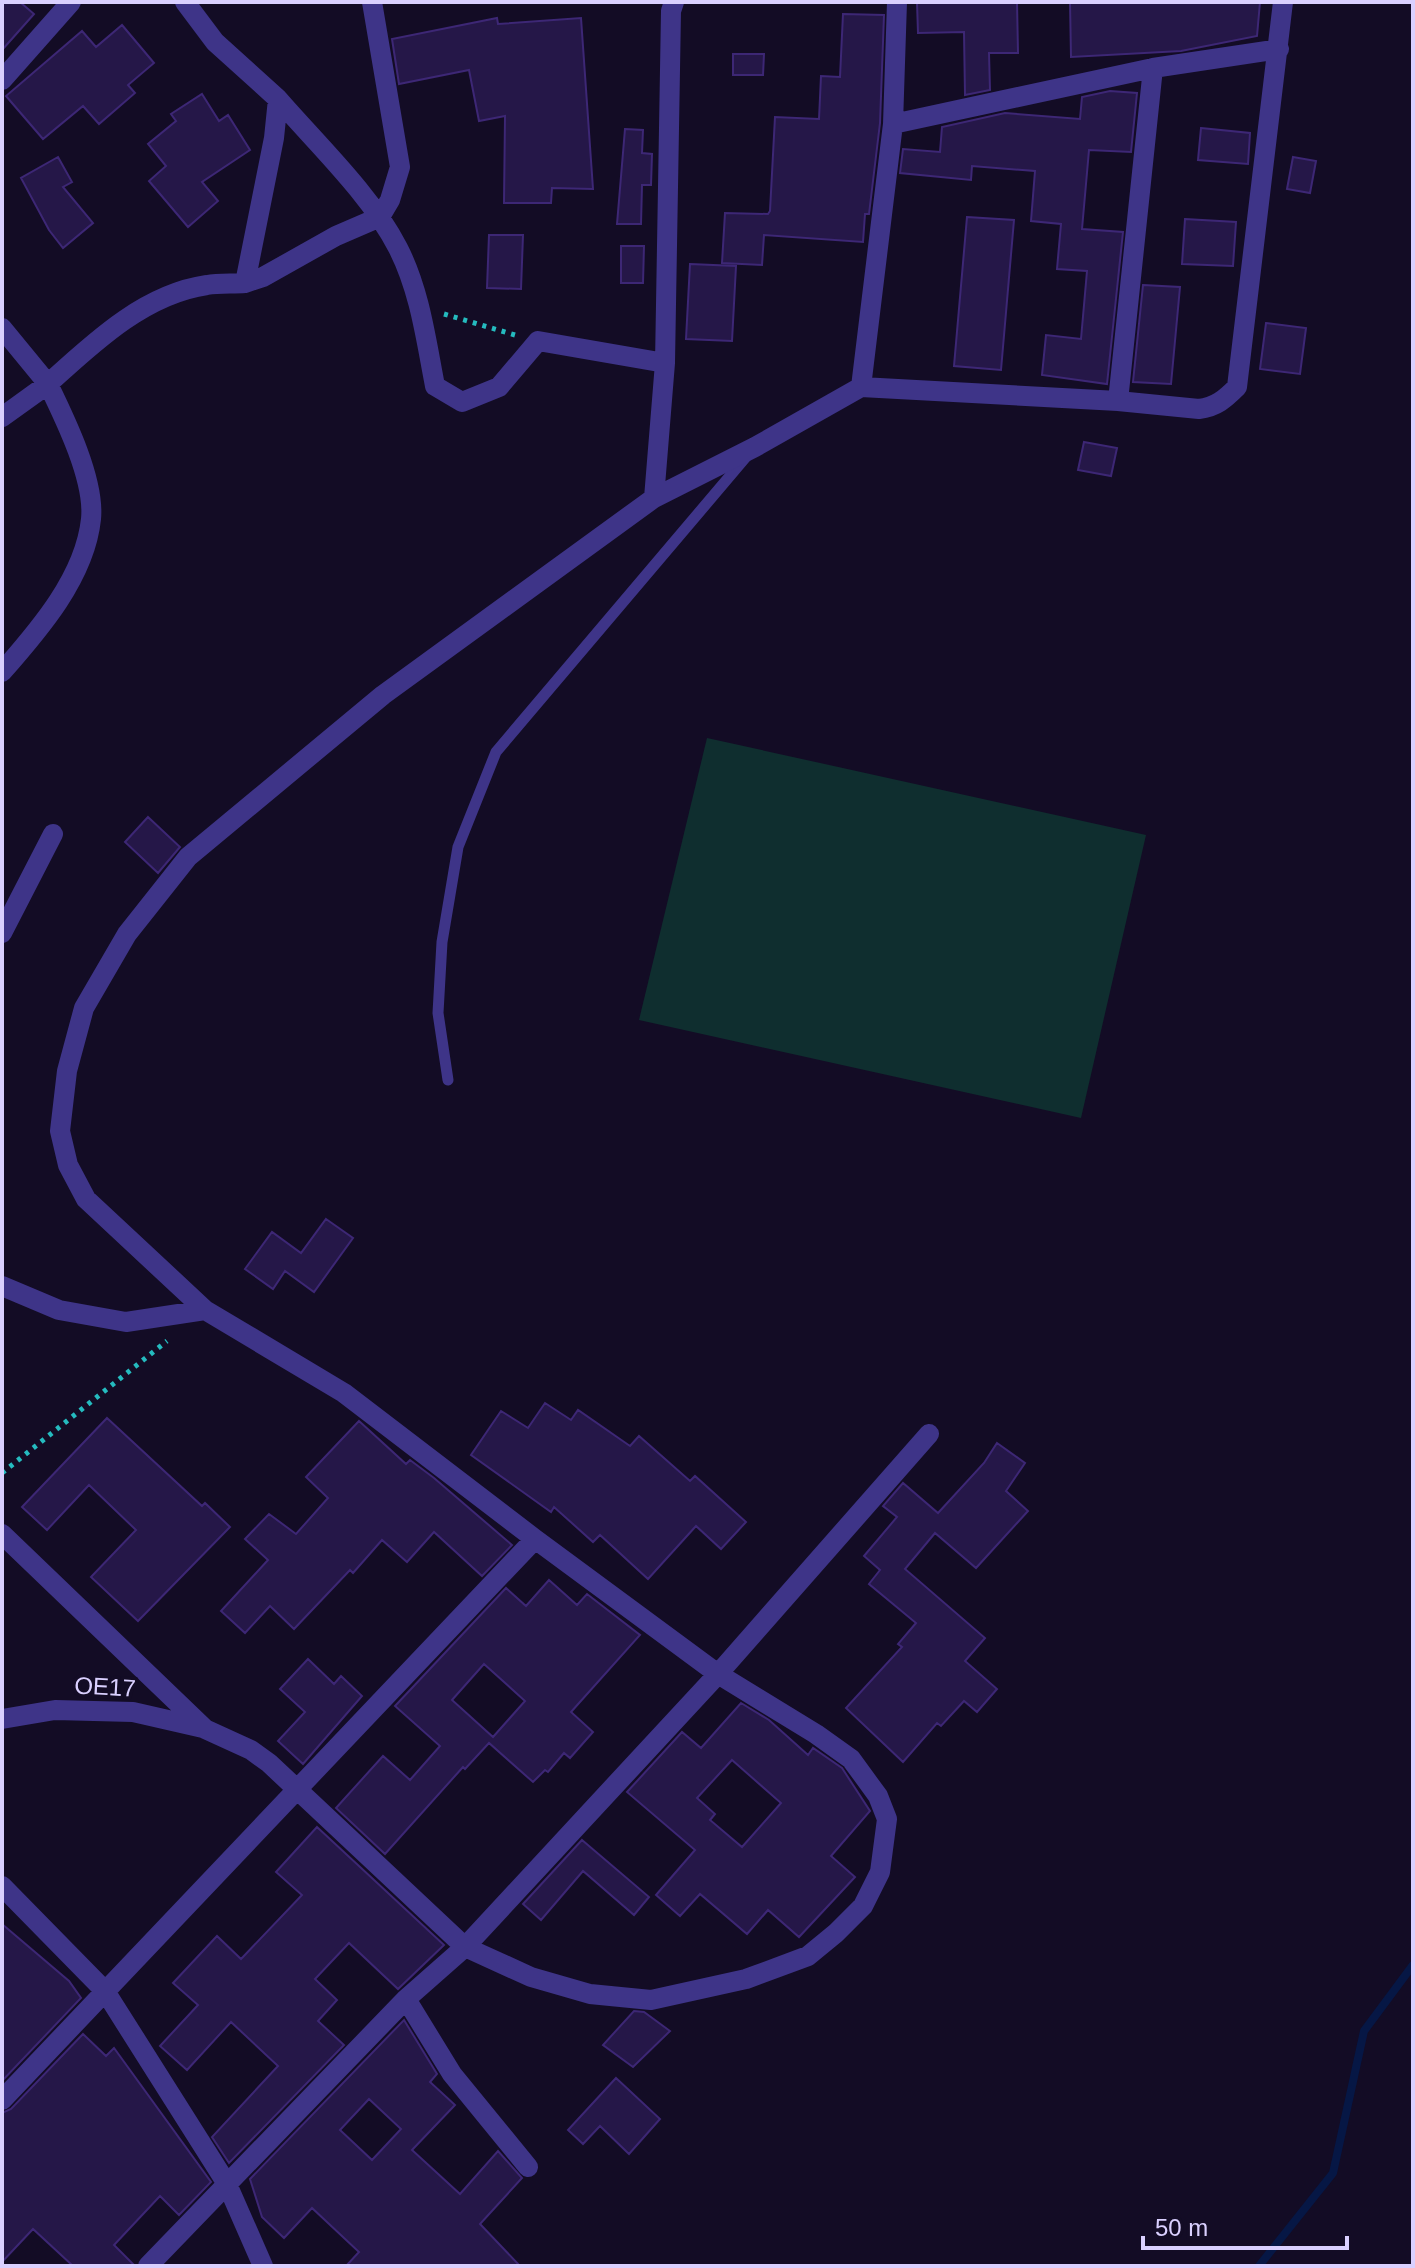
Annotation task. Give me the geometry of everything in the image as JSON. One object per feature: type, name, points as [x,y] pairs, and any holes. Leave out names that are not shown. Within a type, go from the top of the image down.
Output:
[{"type":"street","points":[[2,80],[71,2]]},
{"type":"street","points":[[185,2],[215,42],[278,99],[380,217],[399,251],[420,308],[435,386],[462,402],[499,387],[538,341],[665,363]]},
{"type":"street","points":[[2,417],[48,384],[93,343],[138,312],[169,296],[206,285],[245,283],[263,277],[336,236],[380,217],[390,200],[400,167],[372,2]]},
{"type":"street","points":[[654,498],[665,363],[671,11],[674,2]]},
{"type":"street","points":[[861,387],[893,124],[897,2]]},
{"type":"street","points":[[2,1534],[205,1729],[251,1750],[298,1788],[465,1947],[531,1977],[590,1994],[651,2000],[746,1979],[808,1956],[863,1906],[880,1872],[887,1819],[878,1796],[851,1759],[718,1674],[344,1393],[205,1310],[86,1199],[68,1165],[60,1131],[67,1071],[84,1008],[127,934],[188,857],[383,695],[654,498],[755,447],[861,387],[1118,401],[1199,409],[1211,408],[1222,401],[1237,387],[1283,2]]},
{"type":"street","points":[[893,124],[1153,68],[1279,49]]},
{"type":"street","points":[[1118,401],[1153,68]]},
{"type":"street","points":[[245,283],[274,138],[278,99]]},
{"type":"street","points":[[2,328],[48,384],[72,434],[88,486],[92,517],[82,557],[56,603],[2,672]]},
{"type":"street","points":[[2,933],[53,834]]},
{"type":"street","points":[[2,1286],[59,1310],[126,1322],[205,1310]]},
{"type":"street","points":[[148,2266],[406,1999],[465,1947],[718,1674],[929,1434]]},
{"type":"street","points":[[2,2100],[535,1539]]},
{"type":"street","name":"OE17","points":[[2,1719],[55,1710],[133,1712],[205,1729]]},
{"type":"street","points":[[2,1886],[105,1991],[227,2184],[263,2266]]},
{"type":"street","points":[[406,1999],[452,2074],[528,2167]]},
{"type":"lane","points":[[448,1080],[438,1013],[442,942],[458,847],[496,752],[755,447]]},
{"type":"path","points":[[420,308],[538,341]]},
{"type":"path","points":[[2,1473],[169,1339]]},
{"type":"green space","points":[[707,738],[1146,835],[1081,1118],[639,1020]]},
{"type":"building","points":[[2,2],[20,2],[34,14],[2,50]]},
{"type":"building","points":[[917,2],[1017,2],[1018,53],[989,53],[990,90],[965,95],[964,32],[918,33]]},
{"type":"building","points":[[1070,2],[1260,2],[1257,36],[1181,51],[1071,57]]},
{"type":"building","points":[[843,14],[884,15],[880,123],[863,242],[764,235],[762,265],[722,263],[725,213],[768,214],[770,211],[775,117],[819,119],[821,76],[840,77]]},
{"type":"building","points":[[497,18],[498,24],[581,18],[593,189],[552,188],[551,203],[504,203],[505,116],[479,121],[469,70],[399,84],[392,39]]},
{"type":"building","points":[[122,25],[154,63],[128,85],[135,93],[99,124],[83,106],[43,139],[6,96],[82,31],[96,47]]},
{"type":"building","points":[[733,54],[764,54],[763,75],[733,75]]},
{"type":"building","points":[[1110,91],[1137,93],[1131,152],[1089,150],[1082,229],[1123,232],[1107,384],[1042,375],[1046,335],[1081,339],[1087,271],[1057,269],[1061,224],[1031,221],[1035,171],[972,166],[971,180],[900,173],[903,149],[940,152],[942,127],[1005,113],[1080,119],[1082,97]]},
{"type":"building","points":[[202,94],[219,121],[228,115],[250,150],[202,182],[218,201],[188,227],[149,181],[166,166],[148,144],[176,121],[171,114]]},
{"type":"building","points":[[1201,128],[1250,133],[1248,164],[1198,160]]},
{"type":"building","points":[[625,129],[643,130],[642,153],[652,154],[651,185],[642,185],[641,224],[617,224]]},
{"type":"building","points":[[58,157],[72,182],[63,187],[93,223],[63,248],[49,230],[21,178]]},
{"type":"building","points":[[1293,157],[1316,161],[1310,193],[1287,189]]},
{"type":"building","points":[[967,217],[1014,220],[1001,370],[954,366]]},
{"type":"building","points":[[1185,219],[1236,222],[1233,266],[1182,264]]},
{"type":"building","points":[[489,235],[523,235],[521,289],[487,288]]},
{"type":"building","points":[[621,246],[644,246],[643,283],[621,283]]},
{"type":"building","points":[[690,264],[736,266],[732,341],[686,339]]},
{"type":"building","points":[[1143,285],[1180,287],[1171,384],[1133,382]]},
{"type":"building","points":[[1266,323],[1306,328],[1300,374],[1260,369]]},
{"type":"building","points":[[1084,442],[1117,448],[1111,476],[1078,470]]},
{"type":"building","points":[[148,817],[180,847],[158,873],[125,842]]},
{"type":"building","points":[[326,1219],[353,1238],[314,1292],[285,1271],[273,1289],[245,1269],[272,1232],[301,1253]]},
{"type":"building","points":[[545,1403],[571,1420],[578,1410],[630,1446],[639,1436],[690,1481],[695,1476],[746,1522],[721,1549],[696,1526],[648,1579],[600,1535],[593,1542],[554,1507],[551,1512],[471,1455],[501,1411],[528,1428]]},
{"type":"building","points":[[107,1418],[202,1506],[205,1503],[230,1527],[138,1621],[91,1577],[136,1530],[89,1485],[47,1530],[22,1507]]},
{"type":"building","points":[[359,1421],[406,1464],[410,1460],[434,1478],[512,1545],[482,1576],[434,1532],[407,1562],[382,1540],[353,1573],[350,1570],[294,1629],[270,1606],[245,1633],[221,1611],[268,1560],[245,1539],[269,1514],[296,1534],[328,1498],[306,1477]]},
{"type":"building","points":[[997,1443],[1025,1463],[1006,1491],[1028,1511],[976,1568],[935,1533],[905,1569],[985,1638],[965,1661],[997,1689],[977,1712],[964,1701],[941,1726],[937,1723],[903,1762],[846,1708],[902,1647],[898,1644],[916,1623],[869,1584],[880,1570],[864,1556],[897,1517],[883,1506],[903,1483],[938,1513],[984,1463]]},
{"type":"building","points":[[549,1580],[577,1605],[587,1594],[640,1635],[571,1712],[593,1732],[570,1758],[564,1753],[548,1772],[545,1770],[533,1782],[489,1743],[465,1769],[463,1767],[385,1854],[336,1808],[383,1756],[410,1780],[440,1746],[395,1706],[506,1588],[526,1606]],"holes":[[[484,1664],[525,1701],[493,1737],[452,1700]]]},
{"type":"building","points":[[308,1659],[334,1684],[341,1676],[362,1696],[303,1764],[278,1741],[305,1712],[280,1689]]},
{"type":"building","points":[[741,1703],[769,1720],[808,1755],[813,1748],[842,1768],[870,1811],[831,1856],[855,1877],[799,1937],[768,1910],[747,1934],[700,1894],[680,1916],[656,1895],[695,1850],[627,1792],[682,1732],[701,1748]],"holes":[[[732,1760],[781,1803],[742,1847],[710,1820],[715,1814],[697,1798]]]},
{"type":"building","points":[[317,1827],[444,1945],[398,1989],[349,1943],[315,1979],[337,2000],[318,2021],[344,2045],[229,2163],[212,2137],[278,2066],[231,2022],[187,2070],[160,2046],[198,2005],[173,1983],[217,1936],[241,1959],[302,1895],[276,1872]]},
{"type":"building","points":[[582,1840],[649,1897],[634,1915],[583,1871],[541,1920],[523,1904]]},
{"type":"building","points":[[2,1924],[69,1981],[81,1998],[2,2081]]},
{"type":"building","points":[[634,2011],[644,2012],[670,2031],[633,2067],[603,2045]]},
{"type":"building","points":[[404,2020],[437,2074],[430,2082],[455,2105],[412,2150],[460,2194],[498,2151],[522,2178],[480,2224],[520,2266],[346,2266],[359,2252],[312,2208],[284,2238],[262,2217],[250,2179]],"holes":[[[369,2099],[401,2129],[372,2160],[340,2130]]]},
{"type":"building","points":[[83,2034],[106,2056],[114,2048],[211,2182],[179,2215],[160,2196],[114,2245],[135,2266],[73,2266],[33,2229],[2,2262],[2,2113],[11,2109]]},
{"type":"building","points":[[616,2078],[660,2119],[629,2154],[600,2126],[583,2144],[568,2130]]},
{"type":"waterway","points":[[1259,2266],[1333,2173],[1364,2031],[1413,1965]]}]
